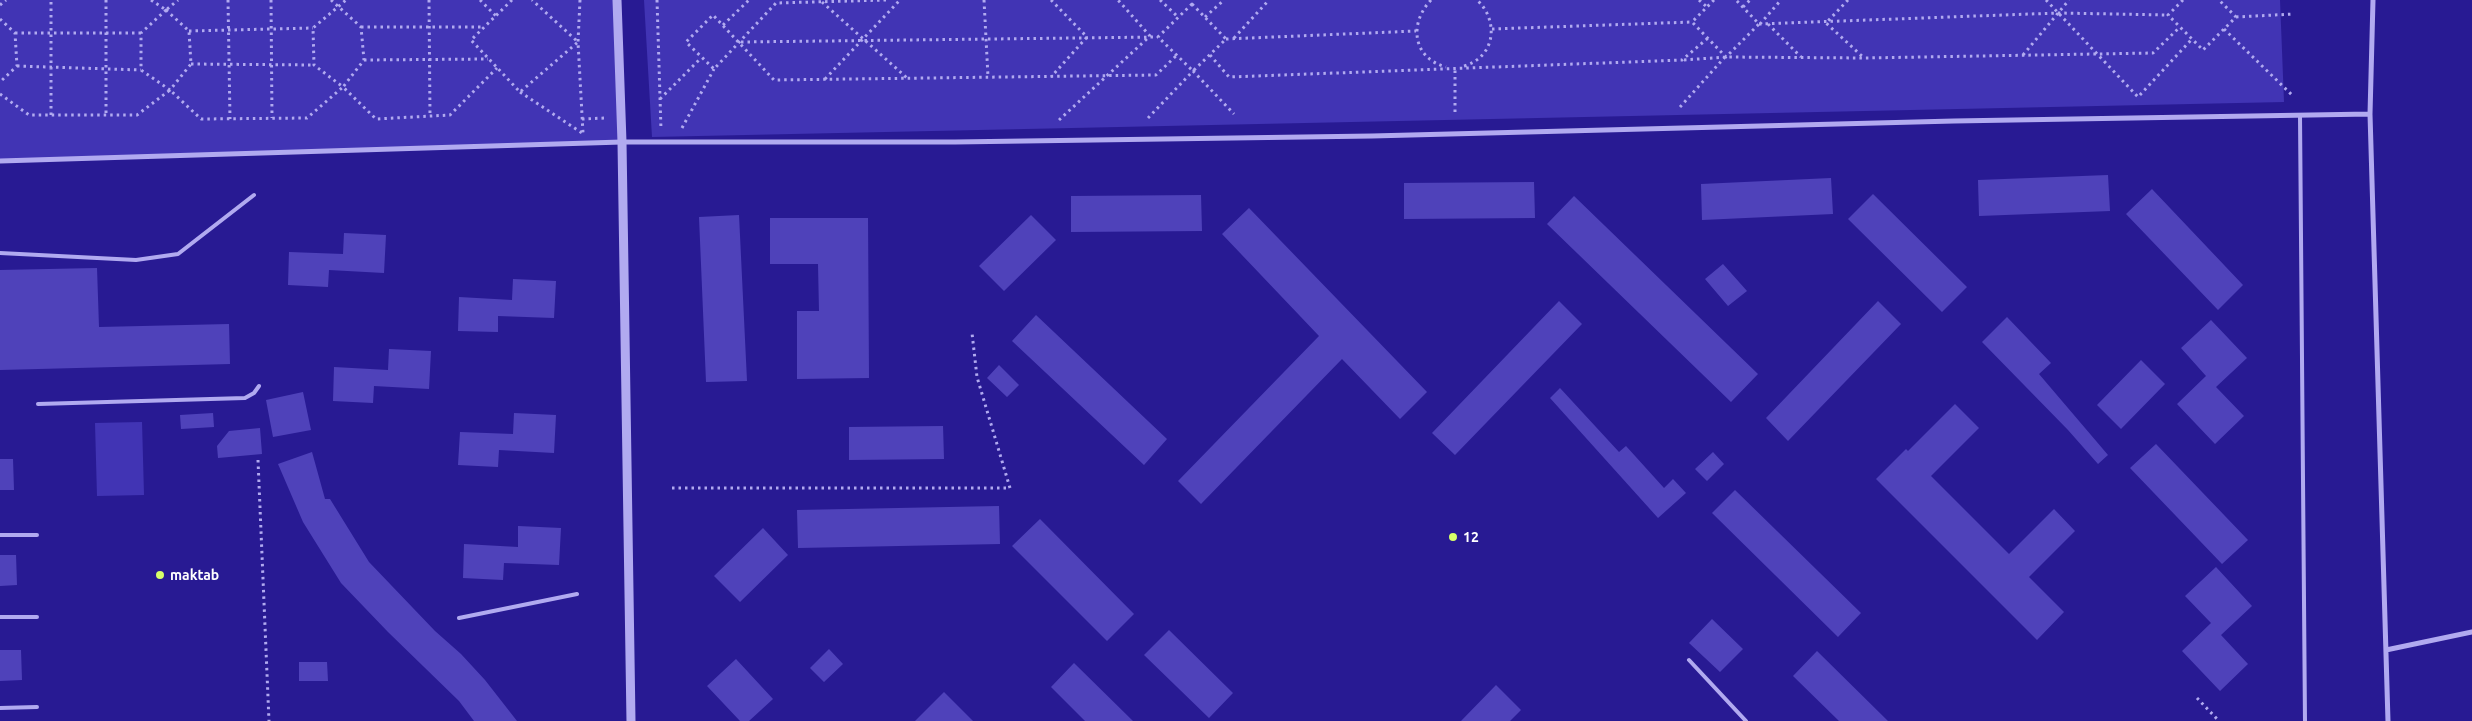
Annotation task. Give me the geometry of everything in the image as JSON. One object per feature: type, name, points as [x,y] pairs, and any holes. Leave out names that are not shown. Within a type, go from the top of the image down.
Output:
[{"type":"street","points":[[617,0],[622,142],[631,721]]},
{"type":"street","points":[[2373,0],[2370,114],[2388,721]]},
{"type":"street","points":[[0,161],[622,142],[955,142],[1372,136],[1954,121],[2370,114]]},
{"type":"street","points":[[2386,650],[2472,632]]},
{"type":"lane","points":[[2300,116],[2305,721]]},
{"type":"lane","points":[[0,253],[136,260],[178,254],[254,196]]},
{"type":"lane","points":[[38,404],[245,398],[254,393],[259,386]]},
{"type":"lane","points":[[0,535],[38,535]]},
{"type":"lane","points":[[459,618],[577,594]]},
{"type":"lane","points":[[0,617],[37,617]]},
{"type":"lane","points":[[1690,660],[1746,721]]},
{"type":"lane","points":[[0,708],[37,707]]},
{"type":"path","points":[[0,5],[6,0]]},
{"type":"path","points":[[51,115],[52,0]]},
{"type":"path","points":[[106,0],[106,115]]},
{"type":"path","points":[[152,0],[189,31],[314,28],[346,0]]},
{"type":"path","points":[[15,33],[141,33],[178,0]]},
{"type":"path","points":[[228,0],[230,119]]},
{"type":"path","points":[[271,0],[272,118]]},
{"type":"path","points":[[0,82],[18,66],[141,70],[170,90],[201,119],[306,118],[343,87],[364,60],[361,26],[331,0]]},
{"type":"path","points":[[429,0],[430,116]]},
{"type":"path","points":[[480,0],[496,16]]},
{"type":"path","points":[[512,0],[471,40],[520,92],[583,133],[578,42],[580,0]]},
{"type":"path","points":[[532,0],[578,42]]},
{"type":"path","points":[[657,0],[661,130]]},
{"type":"path","points":[[723,25],[749,0]]},
{"type":"path","points":[[682,128],[714,69],[776,3],[886,0]]},
{"type":"path","points":[[824,79],[900,0]]},
{"type":"path","points":[[984,0],[988,77]]},
{"type":"path","points":[[1050,0],[1087,37]]},
{"type":"path","points":[[1118,0],[1150,36]]},
{"type":"path","points":[[1160,0],[1178,17]]},
{"type":"path","points":[[1205,17],[1224,0]]},
{"type":"path","points":[[1233,38],[1269,0]]},
{"type":"path","points":[[1431,0],[1423,9],[1418,20],[1416,31],[1419,43],[1428,57],[1443,66],[1455,68],[1467,66],[1478,60],[1486,52],[1491,41],[1490,17],[1477,0]]},
{"type":"path","points":[[1699,0],[1707,7]]},
{"type":"path","points":[[1492,29],[1692,22],[1714,0]]},
{"type":"path","points":[[1736,0],[1759,24],[2058,13],[2168,15],[2202,50],[2236,17],[2294,14]]},
{"type":"path","points":[[1743,7],[1750,0]]},
{"type":"path","points":[[1680,107],[1781,0]]},
{"type":"path","points":[[1826,23],[1848,0]]},
{"type":"path","points":[[2046,0],[2138,97],[2192,39]]},
{"type":"path","points":[[2023,55],[2070,0]]},
{"type":"path","points":[[2174,0],[2179,4]]},
{"type":"path","points":[[2168,15],[2183,0]]},
{"type":"path","points":[[2222,1],[2236,17]]},
{"type":"path","points":[[821,2],[907,78]]},
{"type":"path","points":[[740,42],[1158,36],[1192,4],[1226,39]]},
{"type":"path","points":[[714,69],[686,42],[713,15],[774,80],[1156,75],[1177,55]]},
{"type":"path","points":[[0,19],[15,33],[18,66]]},
{"type":"path","points":[[1692,22],[1726,57]]},
{"type":"path","points":[[1826,23],[1864,58]]},
{"type":"path","points":[[1768,24],[1801,58]]},
{"type":"path","points":[[361,26],[484,27]]},
{"type":"path","points":[[1210,55],[1229,77],[1726,57],[1864,58],[2153,53],[2180,27]]},
{"type":"path","points":[[314,28],[314,65]]},
{"type":"path","points":[[2224,29],[2292,95]]},
{"type":"path","points":[[0,94],[29,116],[137,115],[170,90],[191,64],[189,31]]},
{"type":"path","points":[[1148,118],[1226,39],[1416,31]]},
{"type":"path","points":[[141,33],[141,70]]},
{"type":"path","points":[[1059,120],[1150,36]]},
{"type":"path","points":[[1158,36],[1234,114]]},
{"type":"path","points":[[1051,77],[1087,37]]},
{"type":"path","points":[[1682,60],[1708,38]]},
{"type":"path","points":[[520,92],[578,42]]},
{"type":"path","points":[[364,60],[488,58]]},
{"type":"path","points":[[660,100],[702,58]]},
{"type":"path","points":[[191,64],[314,65],[343,87],[376,119],[450,115],[497,68]]},
{"type":"path","points":[[1455,68],[1455,112]]},
{"type":"path","points":[[582,119],[606,118]]},
{"type":"path","points":[[672,488],[1010,488],[977,377],[972,333]]},
{"type":"path","points":[[258,460],[269,721]]},
{"type":"path","points":[[2197,698],[2219,721]]},
{"type":"shaded area","points":[[0,0],[617,0],[622,142],[0,161]]},
{"type":"shaded area","points":[[644,0],[2280,0],[2284,102],[652,137]]},
{"type":"shaded area","points":[[142,422],[144,495],[97,496],[95,423]]},
{"type":"building","points":[[2108,175],[2110,211],[1979,216],[1978,180]]},
{"type":"building","points":[[1831,178],[1833,214],[1702,220],[1701,184]]},
{"type":"building","points":[[1534,182],[1535,218],[1404,219],[1404,183]]},
{"type":"building","points":[[2152,189],[2243,285],[2218,310],[2126,214]]},
{"type":"building","points":[[1873,194],[1967,287],[1942,312],[1848,219]]},
{"type":"building","points":[[1201,195],[1202,231],[1071,232],[1071,196]]},
{"type":"building","points":[[1574,196],[1758,374],[1731,402],[1547,224]]},
{"type":"building","points":[[1249,208],[1427,392],[1400,419],[1342,359],[1201,504],[1178,481],[1319,336],[1222,234]]},
{"type":"building","points":[[739,215],[747,381],[706,382],[699,217]]},
{"type":"building","points":[[1031,215],[1056,240],[1004,291],[979,266]]},
{"type":"building","points":[[770,218],[868,218],[869,378],[797,379],[797,311],[819,311],[818,264],[770,264]]},
{"type":"building","points":[[344,233],[386,235],[384,273],[329,270],[328,287],[288,285],[289,252],[343,254]]},
{"type":"building","points":[[1723,264],[1747,291],[1728,306],[1705,279]]},
{"type":"building","points":[[97,268],[99,327],[229,324],[230,364],[0,370],[0,270]]},
{"type":"building","points":[[513,279],[556,281],[554,318],[498,316],[498,332],[458,331],[459,297],[512,300]]},
{"type":"building","points":[[1559,301],[1582,324],[1455,455],[1432,433]]},
{"type":"building","points":[[1878,301],[1901,324],[1788,441],[1766,418]]},
{"type":"building","points":[[1036,315],[1167,439],[1144,465],[1012,341]]},
{"type":"building","points":[[2007,317],[2051,363],[2039,374],[2108,455],[2098,464],[2068,430],[1982,342]]},
{"type":"building","points":[[2211,320],[2247,358],[2216,387],[2244,416],[2215,444],[2177,404],[2206,376],[2181,348]]},
{"type":"building","points":[[389,349],[431,351],[429,389],[374,386],[373,403],[333,401],[334,367],[388,370]]},
{"type":"building","points":[[2141,360],[2165,384],[2121,429],[2097,405]]},
{"type":"building","points":[[999,365],[1019,385],[1007,397],[987,378]]},
{"type":"building","points":[[1560,388],[1619,452],[1626,446],[1664,488],[1673,479],[1686,493],[1658,518],[1550,398]]},
{"type":"building","points":[[303,392],[311,430],[273,437],[266,400]]},
{"type":"building","points":[[1955,404],[1979,428],[1931,476],[2009,554],[2054,509],[2075,531],[2029,577],[2064,612],[2037,640],[1876,479],[1906,449],[1908,451]]},
{"type":"building","points":[[213,413],[214,427],[181,429],[180,415]]},
{"type":"building","points":[[514,413],[556,415],[554,453],[499,450],[498,467],[458,465],[460,432],[513,434]]},
{"type":"building","points":[[943,426],[944,459],[849,460],[849,427]]},
{"type":"building","points":[[260,428],[262,454],[218,458],[217,446],[229,431]]},
{"type":"building","points":[[2156,444],[2248,540],[2222,564],[2130,468]]},
{"type":"building","points":[[312,452],[325,499],[330,499],[369,562],[435,631],[461,654],[485,680],[517,721],[474,721],[459,701],[341,583],[303,522],[278,464]]},
{"type":"building","points":[[1713,452],[1724,464],[1707,481],[1695,469]]},
{"type":"building","points":[[0,459],[13,459],[14,490],[0,490]]},
{"type":"building","points":[[1735,490],[1861,613],[1838,637],[1712,513]]},
{"type":"building","points":[[999,506],[1000,544],[798,548],[797,510]]},
{"type":"building","points":[[1040,519],[1134,614],[1107,641],[1012,546]]},
{"type":"building","points":[[518,526],[561,528],[559,565],[504,563],[503,580],[463,578],[464,544],[518,547]]},
{"type":"building","points":[[763,528],[788,555],[740,602],[714,576]]},
{"type":"building","points":[[0,555],[16,555],[17,585],[0,586]]},
{"type":"building","points":[[2216,567],[2252,606],[2221,635],[2248,664],[2220,691],[2182,651],[2211,623],[2185,596]]},
{"type":"building","points":[[1712,619],[1743,649],[1720,672],[1689,643]]},
{"type":"building","points":[[1169,630],[1233,693],[1209,718],[1144,655]]},
{"type":"building","points":[[829,649],[843,664],[824,682],[810,668]]},
{"type":"building","points":[[0,650],[21,650],[22,680],[0,681]]},
{"type":"building","points":[[1817,651],[1888,721],[1839,721],[1793,676]]},
{"type":"building","points":[[736,659],[773,699],[749,721],[740,721],[707,686]]},
{"type":"building","points":[[299,662],[327,662],[328,681],[299,681]]},
{"type":"building","points":[[1074,663],[1133,721],[1085,721],[1051,687]]},
{"type":"building","points":[[1496,685],[1521,710],[1510,721],[1461,721]]},
{"type":"building","points":[[944,692],[973,721],[915,721]]},
{"type":"place","name":"12","points":[[1453,537]]},
{"type":"place","name":"maktab","points":[[160,575]]}]
